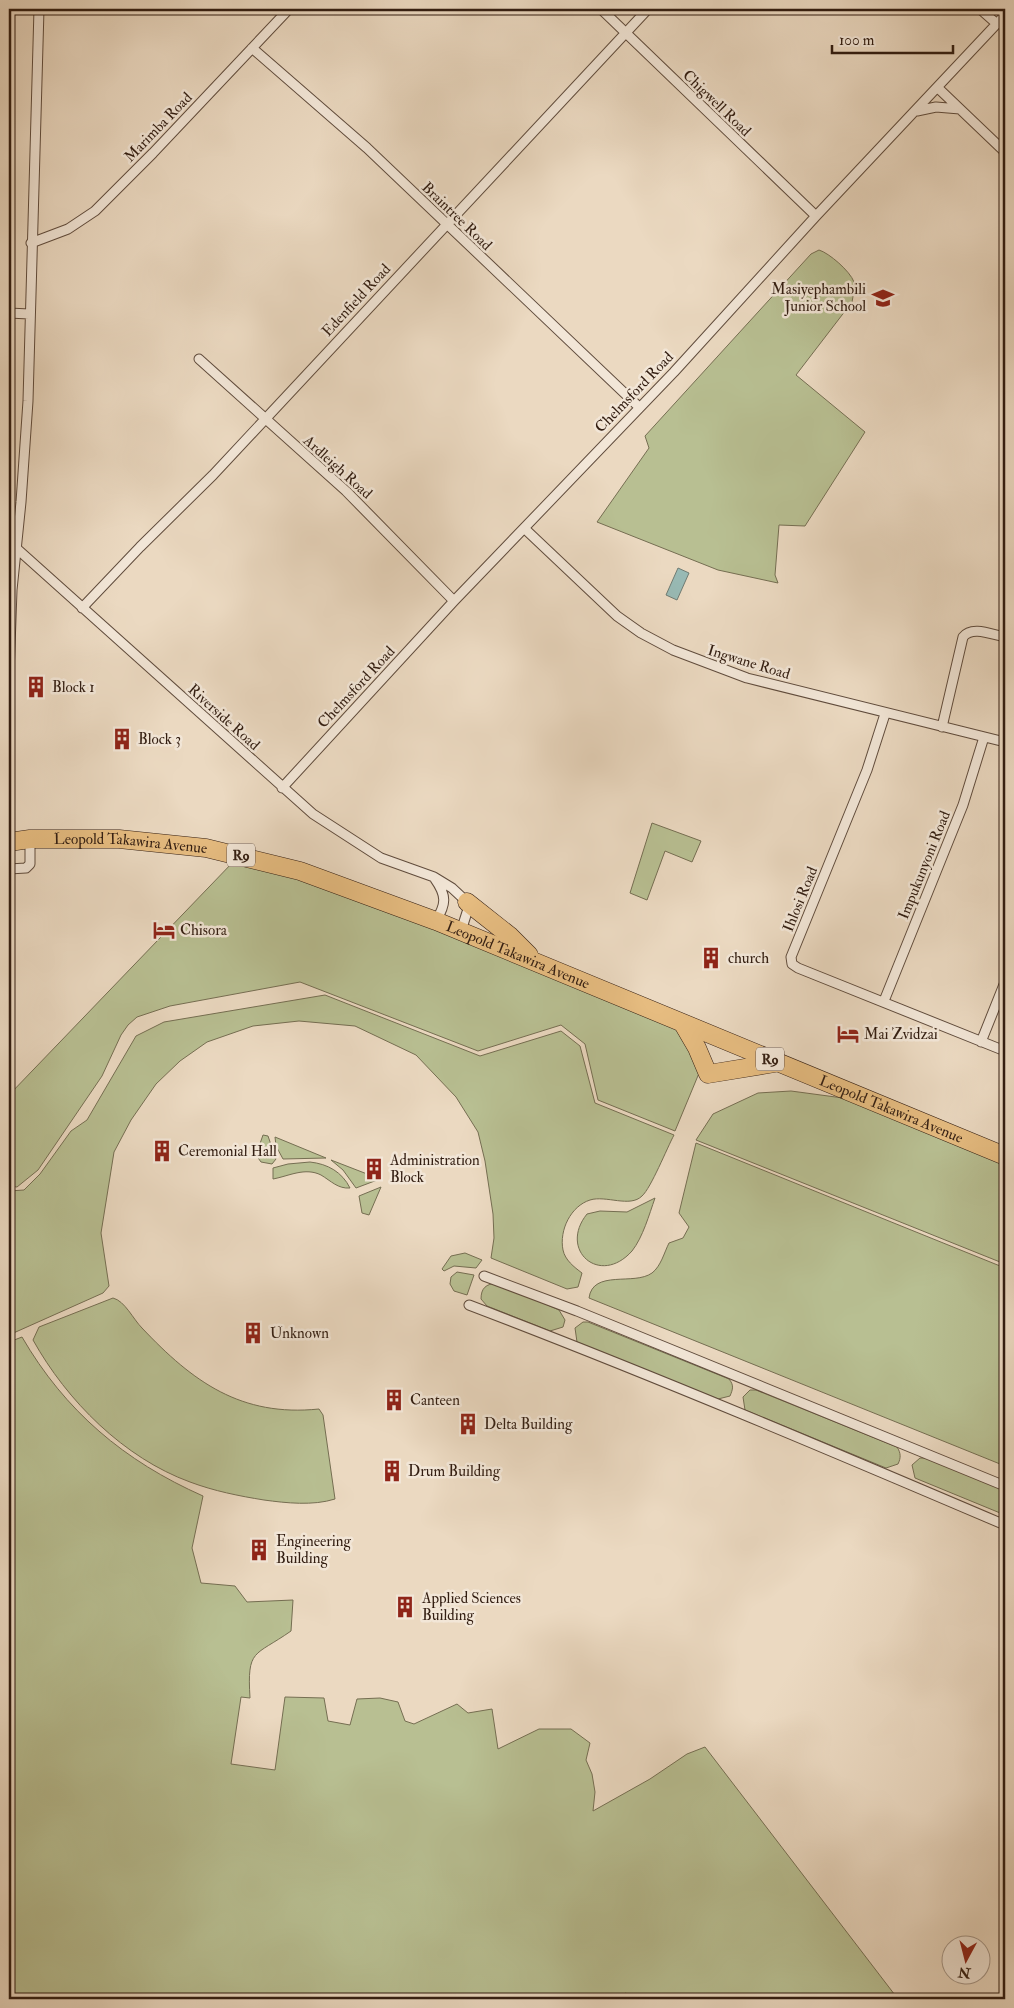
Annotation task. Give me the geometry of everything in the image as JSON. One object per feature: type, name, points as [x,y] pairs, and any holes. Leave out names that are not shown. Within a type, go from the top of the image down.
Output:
[{"type":"highway","name":"Leopold Takawira Avenue","points":[[9,842],[30,839],[119,839],[206,848],[300,871],[461,931],[1005,1156]]},
{"type":"highway","points":[[466,902],[510,936],[535,961]]},
{"type":"highway","points":[[683,1024],[700,1054],[708,1074],[779,1062]]},
{"type":"street","points":[[9,675],[15,547],[13,535],[22,502],[28,401],[39,9]]},
{"type":"street","name":"Marimba Road","points":[[31,243],[68,229],[95,211],[153,153],[288,9]]},
{"type":"street","name":"Chigwell Road","points":[[601,9],[816,216]]},
{"type":"street","name":"Edenfield Road","points":[[82,608],[264,420],[648,9]]},
{"type":"street","points":[[980,9],[996,24]]},
{"type":"street","name":"Chelmsford Road","points":[[282,788],[454,601],[525,529],[1005,15]]},
{"type":"street","name":"Braintree Road","points":[[252,48],[362,143],[639,407]]},
{"type":"street","points":[[938,88],[1005,152]]},
{"type":"street","points":[[917,111],[936,107],[960,109]]},
{"type":"street","points":[[9,313],[29,314]]},
{"type":"street","name":"Ardleigh Road","points":[[199,359],[264,420],[346,491],[454,601]]},
{"type":"street","name":"Ingwane Road","points":[[525,529],[617,616],[641,633],[673,650],[747,678],[885,714],[1005,742]]},
{"type":"street","name":"Riverside Road","points":[[15,547],[282,788],[325,823],[364,849],[406,869],[434,877],[452,888],[466,902]]},
{"type":"street","points":[[942,727],[963,637],[970,631],[1005,637]]},
{"type":"street","name":"Ihlosi Road","points":[[885,714],[867,770],[791,957],[794,966],[884,1001],[1005,1052]]},
{"type":"street","name":"Impukunyoni Road","points":[[884,1001],[963,805],[984,738]]},
{"type":"street","points":[[9,869],[26,868],[30,864],[30,839]]},
{"type":"street","points":[[434,877],[444,892],[445,900],[443,909],[436,921]]},
{"type":"street","points":[[461,931],[467,917],[466,902]]},
{"type":"street","points":[[981,1042],[1005,982]]},
{"type":"street","points":[[484,1276],[577,1311],[1005,1486]]},
{"type":"street","points":[[469,1305],[566,1341],[730,1408],[1005,1525]]},
{"type":"green space","points":[[819,250],[839,263],[848,273],[854,282],[854,292],[852,302],[796,375],[865,432],[805,526],[779,525],[775,575],[778,583],[718,570],[597,522],[649,448],[645,436],[811,254]]},
{"type":"green space","points":[[652,823],[701,841],[692,862],[665,851],[647,900],[630,893]]},
{"type":"green space","points":[[234,861],[332,888],[672,1026],[686,1034],[702,1066],[675,1131],[598,1100],[585,1044],[561,1025],[478,1051],[300,982],[170,1006],[137,1017],[121,1035],[102,1076],[38,1170],[17,1187],[9,1186],[9,1095]]},
{"type":"green space","points":[[325,995],[480,1056],[561,1031],[580,1046],[595,1103],[674,1135],[654,1177],[642,1196],[631,1201],[590,1200],[583,1203],[572,1213],[565,1227],[562,1242],[564,1254],[573,1266],[582,1273],[578,1287],[567,1289],[491,1258],[494,1238],[493,1214],[485,1161],[478,1132],[456,1097],[416,1055],[355,1026],[299,1021],[253,1026],[207,1042],[180,1061],[156,1084],[131,1120],[114,1152],[101,1233],[109,1286],[103,1293],[9,1335],[9,1191],[24,1190],[40,1174],[71,1131],[87,1120],[136,1036],[164,1022]]},
{"type":"green space","points":[[791,1091],[843,1098],[1005,1161],[1005,1264],[696,1140],[713,1114],[758,1093]]},
{"type":"green space","points":[[263,1135],[268,1136],[276,1159],[272,1164],[261,1162],[256,1155]]},
{"type":"green space","points":[[275,1137],[326,1158],[283,1159],[276,1146]]},
{"type":"green space","points":[[696,1143],[1005,1268],[1005,1466],[589,1298],[592,1289],[598,1284],[606,1281],[644,1277],[652,1273],[660,1263],[669,1243],[683,1238],[689,1227],[679,1213]]},
{"type":"green space","points":[[331,1160],[380,1179],[356,1188],[343,1170]]},
{"type":"green space","points":[[310,1162],[323,1165],[339,1173],[350,1188],[338,1186],[321,1175],[309,1172],[273,1179],[273,1168],[288,1164]]},
{"type":"green space","points":[[381,1187],[369,1215],[362,1213],[359,1196]]},
{"type":"green space","points":[[655,1198],[643,1233],[632,1251],[620,1261],[607,1265],[596,1265],[587,1260],[580,1251],[577,1240],[579,1227],[587,1214],[600,1211],[627,1212]]},
{"type":"green space","points":[[465,1253],[482,1260],[476,1268],[454,1266],[444,1271],[442,1269],[451,1256]]},
{"type":"green space","points":[[457,1272],[474,1275],[467,1295],[454,1291],[450,1284],[451,1277]]},
{"type":"green space","points":[[497,1283],[559,1310],[565,1320],[563,1327],[550,1331],[487,1306],[481,1299],[483,1289],[490,1284]]},
{"type":"green space","points":[[113,1298],[129,1311],[142,1328],[180,1365],[220,1392],[242,1401],[266,1407],[291,1410],[319,1409],[323,1415],[335,1499],[309,1503],[281,1502],[217,1491],[166,1472],[120,1443],[100,1425],[63,1385],[33,1340],[39,1327]]},
{"type":"green space","points":[[583,1322],[588,1322],[729,1379],[732,1383],[730,1396],[718,1399],[577,1342],[575,1328]]},
{"type":"green space","points":[[22,1337],[57,1388],[77,1411],[99,1431],[147,1467],[203,1496],[192,1548],[201,1583],[235,1586],[247,1602],[293,1600],[291,1631],[261,1650],[255,1655],[252,1662],[249,1682],[250,1698],[241,1697],[231,1764],[275,1770],[285,1697],[324,1698],[328,1721],[350,1725],[357,1699],[380,1698],[398,1702],[405,1721],[414,1724],[457,1704],[468,1713],[492,1709],[498,1749],[539,1729],[571,1729],[590,1743],[586,1760],[592,1774],[595,1792],[593,1811],[650,1779],[687,1754],[705,1747],[898,1999],[633,1999],[626,1993],[612,1999],[9,1999],[9,1342]]},
{"type":"green space","points":[[750,1390],[756,1390],[897,1447],[900,1460],[898,1464],[886,1468],[745,1410],[743,1397]]},
{"type":"green space","points":[[920,1458],[926,1458],[1005,1490],[1005,1515],[915,1478],[912,1465]]},
{"type":"water","points":[[678,568],[689,573],[677,600],[666,595]]},
{"type":"place","name":"Masiyephambili Junior School","points":[[883,298]]},
{"type":"place","name":"Block 1","points":[[36,687]]},
{"type":"place","name":"Block 3","points":[[122,739]]},
{"type":"place","name":"Chisora","points":[[164,930]]},
{"type":"place","name":"church","points":[[711,958]]},
{"type":"place","name":"Mai Zvidzai","points":[[848,1034]]},
{"type":"place","name":"Ceremonial Hall","points":[[162,1151]]},
{"type":"place","name":"Administration Block","points":[[374,1169]]},
{"type":"place","name":"Unknown","points":[[253,1333]]},
{"type":"place","name":"Canteen","points":[[394,1400]]},
{"type":"place","name":"Delta Building","points":[[468,1424]]},
{"type":"place","name":"Drum Building","points":[[392,1471]]},
{"type":"place","name":"Engineering Building","points":[[259,1550]]},
{"type":"place","name":"Applied Sciences Building","points":[[405,1607]]}]
